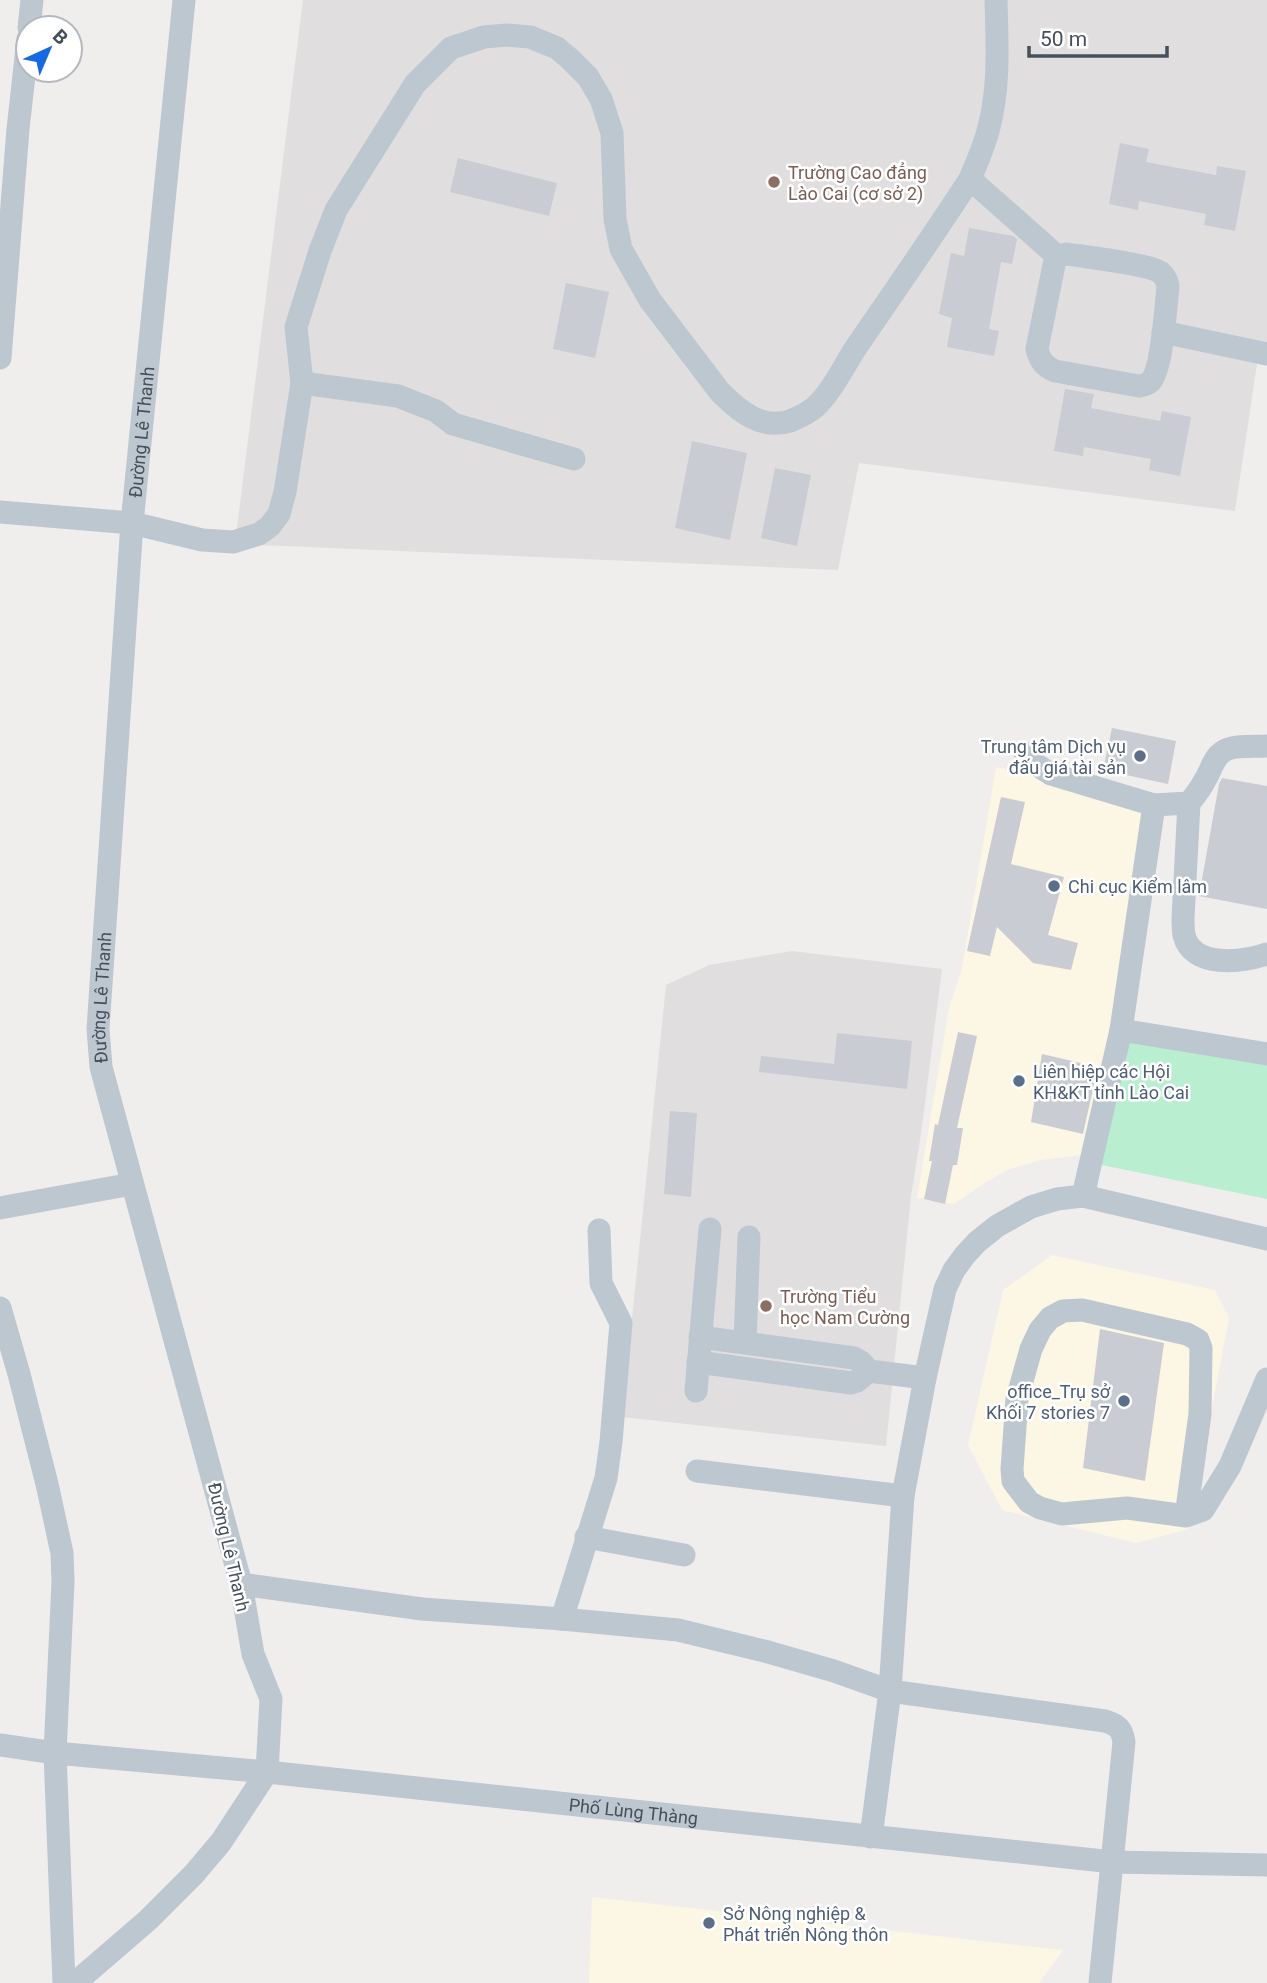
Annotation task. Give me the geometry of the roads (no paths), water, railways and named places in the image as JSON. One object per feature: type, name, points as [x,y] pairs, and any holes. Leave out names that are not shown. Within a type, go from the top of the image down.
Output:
[{"type":"street","name":"Đường Lê Thanh","points":[[184,0],[132,523],[98,1030],[101,1067],[241,1584],[253,1654],[271,1699],[267,1772]]},
{"type":"street","points":[[0,512],[132,523],[202,540],[233,541],[259,534],[270,526],[279,514],[285,492],[302,383],[296,327],[320,251],[337,210],[415,84],[451,48],[484,37],[530,37],[557,48],[588,77],[601,99],[612,133],[615,219],[621,249],[650,300],[720,392],[736,408],[751,418],[776,424],[804,414],[821,402],[970,179],[984,147],[995,99],[996,0]]},
{"type":"street","points":[[0,358],[23,84]]},
{"type":"street","points":[[970,179],[1057,256]]},
{"type":"street","points":[[1057,256],[1080,256],[1149,268],[1163,274],[1168,286],[1163,332],[1156,372],[1151,381],[1139,386],[1055,371],[1039,358],[1037,349],[1057,256]]},
{"type":"street","points":[[1163,332],[1267,354]]},
{"type":"street","points":[[302,383],[398,396],[436,411],[453,424],[574,459]]},
{"type":"street","points":[[1267,746],[1236,747],[1220,752],[1189,803],[1183,918],[1184,935],[1188,945],[1200,955],[1213,960],[1231,961],[1249,960],[1267,954]]},
{"type":"street","points":[[1025,753],[1040,768],[1051,774],[1154,804],[1189,803]]},
{"type":"street","points":[[1083,1196],[1121,1030],[1154,804]]},
{"type":"street","points":[[1121,1030],[1267,1054]]},
{"type":"street","points":[[0,1209],[132,1184]]},
{"type":"street","points":[[872,1837],[890,1691],[903,1496],[945,1289],[954,1270],[977,1242],[1031,1207],[1057,1199],[1083,1196],[1267,1239]]},
{"type":"street","points":[[696,1391],[710,1229]]},
{"type":"street","points":[[562,1619],[606,1478],[621,1331],[618,1314],[601,1283],[599,1230]]},
{"type":"street","points":[[745,1342],[749,1237]]},
{"type":"street","points":[[0,1308],[47,1484],[62,1553],[55,1754],[64,1983]]},
{"type":"street","points":[[1186,1516],[1200,1414],[1201,1348],[1198,1340],[1187,1334],[1082,1310],[1063,1311],[1050,1318],[1040,1330],[1031,1349],[1017,1399],[1013,1481],[1029,1502],[1062,1514],[1126,1508],[1186,1516],[1203,1510],[1230,1466],[1267,1379]]},
{"type":"street","points":[[700,1337],[854,1358],[869,1371],[925,1378]]},
{"type":"street","points":[[698,1362],[851,1382],[857,1381],[869,1371]]},
{"type":"street","points":[[696,1471],[903,1496]]},
{"type":"street","points":[[586,1537],[684,1555]]},
{"type":"street","points":[[241,1584],[422,1609],[678,1630],[768,1652],[890,1691],[1115,1724],[1122,1731],[1124,1742],[1100,1983]]},
{"type":"street","name":"Phố Lùng Thàng","points":[[0,1745],[55,1754],[267,1772],[1113,1862],[1267,1865]]},
{"type":"street","points":[[75,1983],[148,1920],[194,1874],[221,1842],[267,1772]]},
{"type":"place","name":"Trường Cao đẳng Lào Cai (cơ sở 2)","points":[[774,182]]},
{"type":"place","name":"Trung tâm Dịch vụ đấu giá tài sản","points":[[1140,756]]},
{"type":"place","name":"Chi cục Kiểm lâm","points":[[1054,886]]},
{"type":"place","name":"Liên hiệp các Hội KH&KT tỉnh Lào Cai","points":[[1019,1081]]},
{"type":"place","name":"Trường Tiểu học Nam Cường","points":[[766,1306]]},
{"type":"place","name":"office_Trụ sở Khối 7 stories 7","points":[[1124,1401]]},
{"type":"place","name":"Sở Nông nghiệp & Phát triển Nông thôn","points":[[709,1923]]}]
